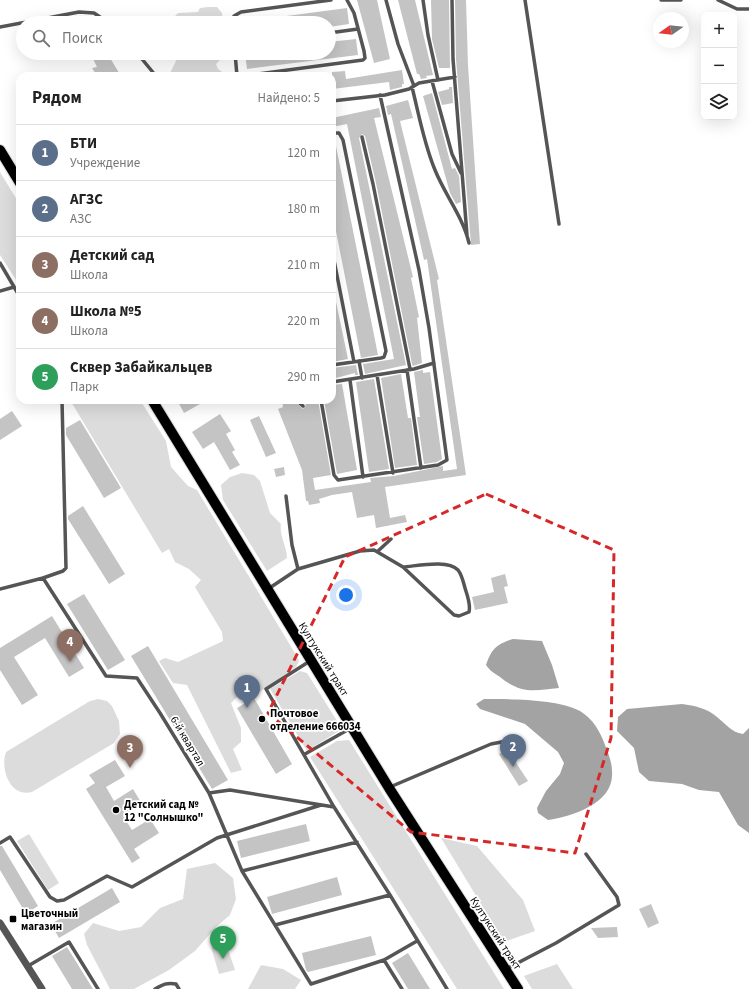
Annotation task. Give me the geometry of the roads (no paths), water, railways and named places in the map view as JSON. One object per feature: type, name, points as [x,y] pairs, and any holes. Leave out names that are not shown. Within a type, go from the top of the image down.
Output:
[{"type":"main road","points":[[2,153],[16,176]]},
{"type":"main road","name":"Култукский тракт","points":[[154,404],[389,788],[518,989]]},
{"type":"street","points":[[0,923],[42,989]]},
{"type":"lane","points":[[234,16],[241,12],[331,0]]},
{"type":"lane","points":[[273,72],[362,60],[365,55],[351,5],[347,0]]},
{"type":"lane","points":[[386,0],[398,44],[413,86],[434,170],[467,235]]},
{"type":"lane","points":[[423,0],[428,35],[438,80]]},
{"type":"lane","points":[[452,0],[455,77],[462,176],[469,243]]},
{"type":"lane","points":[[525,0],[558,224]]},
{"type":"lane","points":[[661,0],[681,0]]},
{"type":"lane","points":[[718,0],[737,9],[749,9]]},
{"type":"lane","points":[[58,16],[79,12],[94,13],[98,16]]},
{"type":"lane","points":[[0,27],[16,24]]},
{"type":"lane","points":[[336,32],[358,29]]},
{"type":"lane","points":[[143,60],[153,72]]},
{"type":"lane","points":[[235,60],[236,72]]},
{"type":"lane","points":[[336,100],[380,95],[432,81],[455,77]]},
{"type":"lane","points":[[432,81],[452,154],[462,176]]},
{"type":"lane","points":[[322,404],[336,478],[340,481],[442,464],[447,460],[434,363],[419,270],[380,95]]},
{"type":"lane","points":[[336,133],[339,133],[342,136],[386,351],[384,357],[336,365]]},
{"type":"lane","points":[[362,137],[373,184],[408,370],[421,468]]},
{"type":"lane","points":[[0,263],[16,290]]},
{"type":"lane","points":[[336,268],[362,378]]},
{"type":"lane","points":[[0,291],[14,287]]},
{"type":"lane","points":[[336,382],[408,370],[434,363]]},
{"type":"lane","points":[[378,375],[393,473]]},
{"type":"lane","points":[[350,380],[363,478]]},
{"type":"lane","points":[[0,589],[43,578],[63,571],[66,568],[62,404]]},
{"type":"lane","points":[[286,496],[292,545],[298,569]]},
{"type":"lane","points":[[378,551],[391,539]]},
{"type":"lane","points":[[267,589],[298,569],[360,551],[378,551],[403,567],[454,615],[459,616],[469,612],[470,605],[462,577],[456,568],[449,565],[434,564],[403,567]]},
{"type":"lane","name":"6-й квартал","points":[[43,578],[106,676],[137,678],[209,793],[228,834],[230,844],[242,871],[311,984],[384,960]]},
{"type":"lane","points":[[311,660],[266,689],[305,754],[334,807],[447,989]]},
{"type":"lane","points":[[305,754],[353,727]]},
{"type":"lane","points":[[389,788],[491,744],[512,740]]},
{"type":"lane","points":[[209,793],[230,790],[334,807]]},
{"type":"lane","points":[[0,843],[10,837],[50,897],[56,901],[64,900],[106,876],[132,887],[210,842],[228,834],[321,805]]},
{"type":"lane","points":[[242,871],[357,842]]},
{"type":"lane","points":[[505,970],[556,943],[619,905],[617,897],[586,854]]},
{"type":"lane","points":[[275,925],[390,895]]},
{"type":"lane","points":[[402,989],[384,960],[417,941]]},
{"type":"lane","points":[[28,966],[69,942],[98,989]]},
{"type":"lane","points":[[155,989],[162,985],[171,983],[176,984],[179,989]]},
{"type":"place","name":"Школа №5","points":[[70,662]]},
{"type":"place","name":"БТИ","points":[[247,708]]},
{"type":"place","name":"Почтовое отделение 666034","points":[[262,719]]},
{"type":"place","name":"АГЗС","points":[[513,767]]},
{"type":"place","name":"Детский сад","points":[[130,768]]},
{"type":"place","name":"Детский сад № 12 \"Солнышко\"","points":[[116,810]]},
{"type":"place","name":"Цветочный магазин","points":[[13,919]]},
{"type":"place","name":"Сквер Забайкальцев","points":[[223,959]]}]
